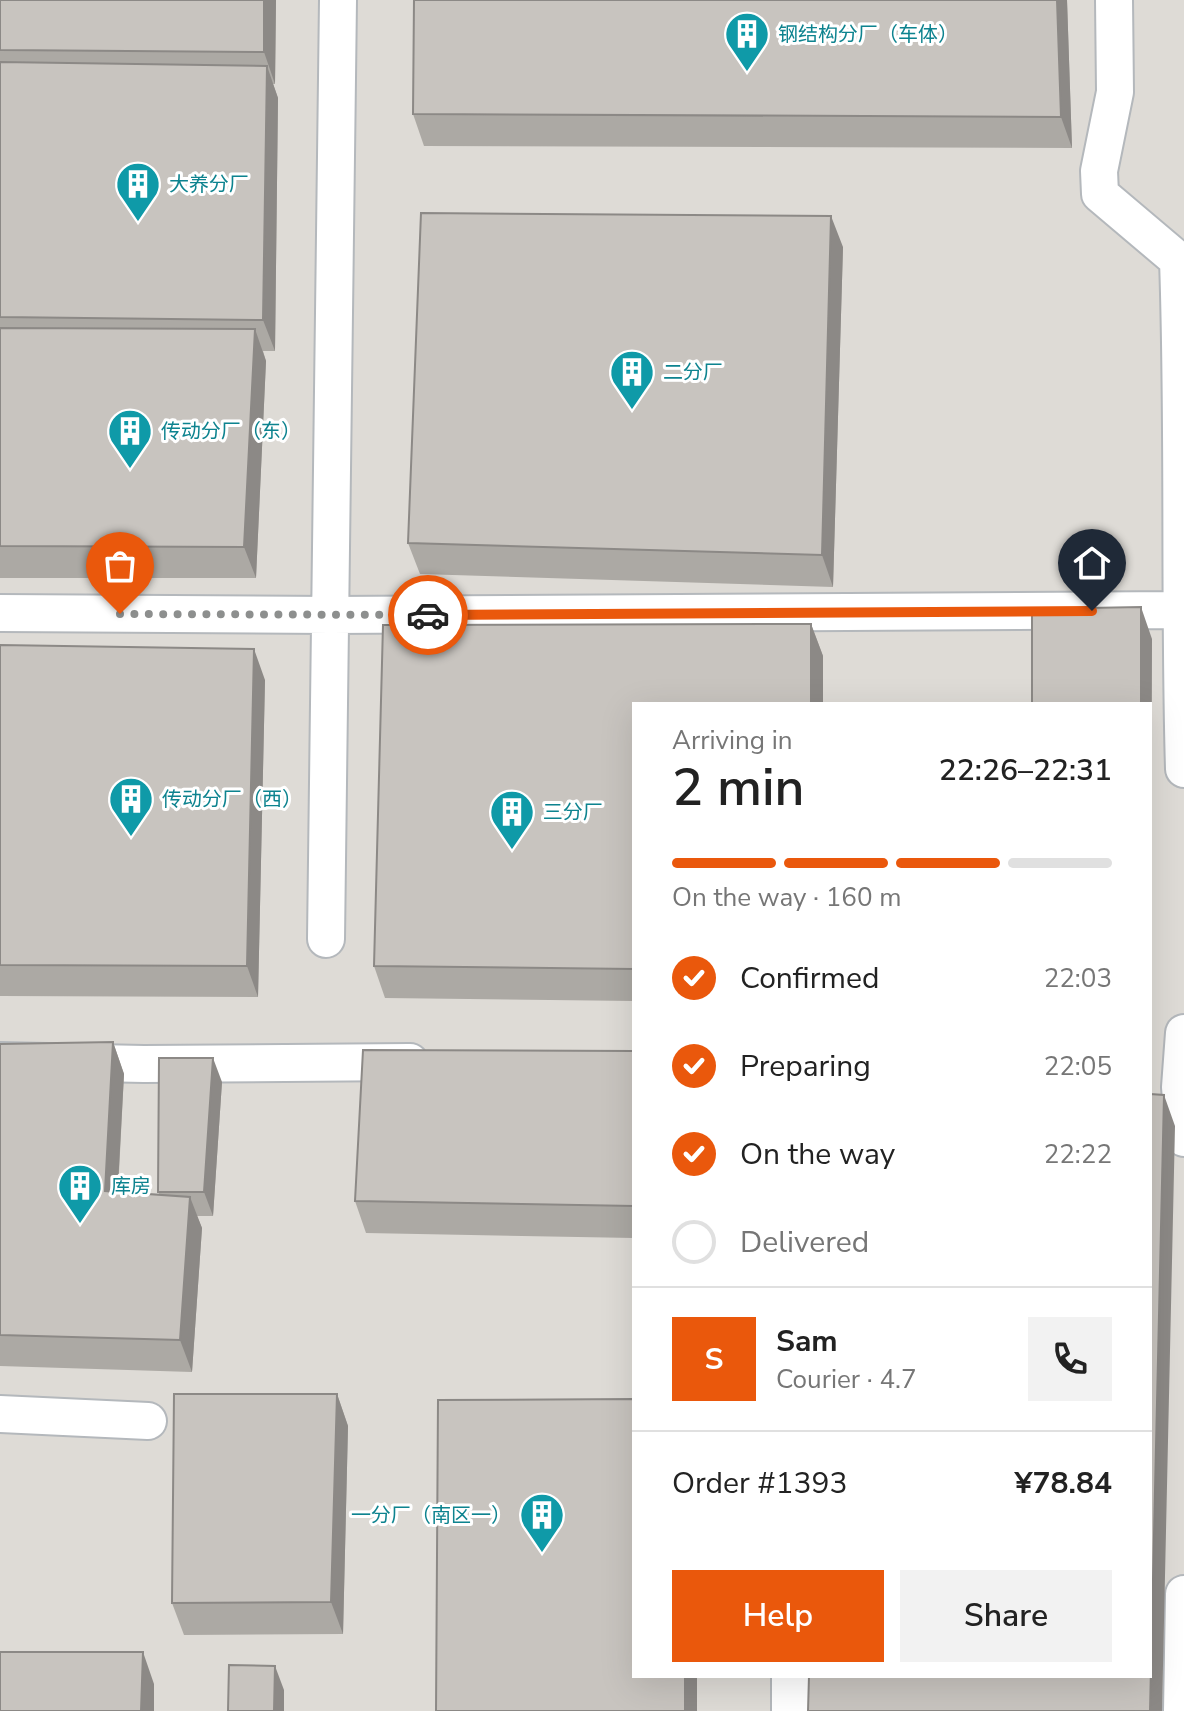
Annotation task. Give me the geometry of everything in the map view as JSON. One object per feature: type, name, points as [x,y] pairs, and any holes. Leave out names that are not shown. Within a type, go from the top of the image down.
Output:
[{"type":"street","points":[[326,939],[338,0]]},
{"type":"street","points":[[1114,0],[1115,92],[1099,171],[1100,194],[1178,260],[1183,377],[1179,610],[1184,769]]},
{"type":"street","points":[[0,613],[331,615],[1179,610]]},
{"type":"street","points":[[1184,1033],[1171,1087],[1184,1138]]},
{"type":"street","points":[[0,1061],[144,1064],[324,1060],[448,1062]]},
{"type":"street","points":[[0,1414],[148,1421]]},
{"type":"street","points":[[1182,1711],[1184,1594]]},
{"type":"street","points":[[790,1678],[790,1711]]},
{"type":"shaded area","points":[[0,0],[1184,0],[1184,1711],[0,1711]]},
{"type":"building","points":[[0,0],[264,0],[264,52],[0,50]]},
{"type":"building","name":"钢结构分厂（车体）","points":[[414,0],[1057,0],[1061,117],[413,114]]},
{"type":"building","name":"大养分厂","points":[[0,62],[267,66],[263,320],[0,317]]},
{"type":"building","name":"二分厂","points":[[421,213],[831,216],[822,555],[408,543]]},
{"type":"building","name":"传动分厂（东）","points":[[0,328],[255,329],[244,547],[0,546]]},
{"type":"building","points":[[1141,607],[1141,702],[1032,702],[1032,609]]},
{"type":"building","name":"三分厂","points":[[811,624],[811,702],[632,702],[632,969],[374,966],[383,625]]},
{"type":"building","name":"传动分厂（西）","points":[[0,645],[254,649],[247,966],[0,965]]},
{"type":"building","name":"库房","points":[[113,1042],[105,1191],[190,1197],[180,1340],[0,1335],[0,1044]]},
{"type":"building","points":[[363,1050],[632,1051],[632,1206],[355,1201]]},
{"type":"building","points":[[159,1058],[213,1058],[204,1192],[158,1192]]},
{"type":"building","points":[[1152,1094],[1164,1095],[1152,1623]]},
{"type":"building","points":[[174,1394],[337,1394],[331,1602],[172,1603]]},
{"type":"building","name":"一分厂（南区一）","points":[[632,1399],[632,1678],[685,1678],[685,1711],[436,1711],[438,1400]]},
{"type":"building","points":[[0,1652],[143,1652],[141,1711],[0,1711]]},
{"type":"building","points":[[229,1665],[275,1666],[274,1711],[228,1711]]},
{"type":"building","points":[[809,1678],[1151,1678],[1150,1711],[808,1711]]},
{"type":"way so far","points":[[120,614],[428,615]]},
{"type":"place","name":"钢结构分厂（车体）","points":[[747,73]]},
{"type":"place","name":"大养分厂","points":[[138,223]]},
{"type":"place","name":"二分厂","points":[[632,411]]},
{"type":"place","name":"传动分厂（东）","points":[[130,470]]},
{"type":"place","name":"传动分厂（西）","points":[[131,838]]},
{"type":"place","name":"三分厂","points":[[512,851]]},
{"type":"place","name":"库房","points":[[80,1225]]},
{"type":"place","name":"一分厂（南区一）","points":[[542,1554]]},
{"type":"route","points":[[428,615],[1092,611]]}]
